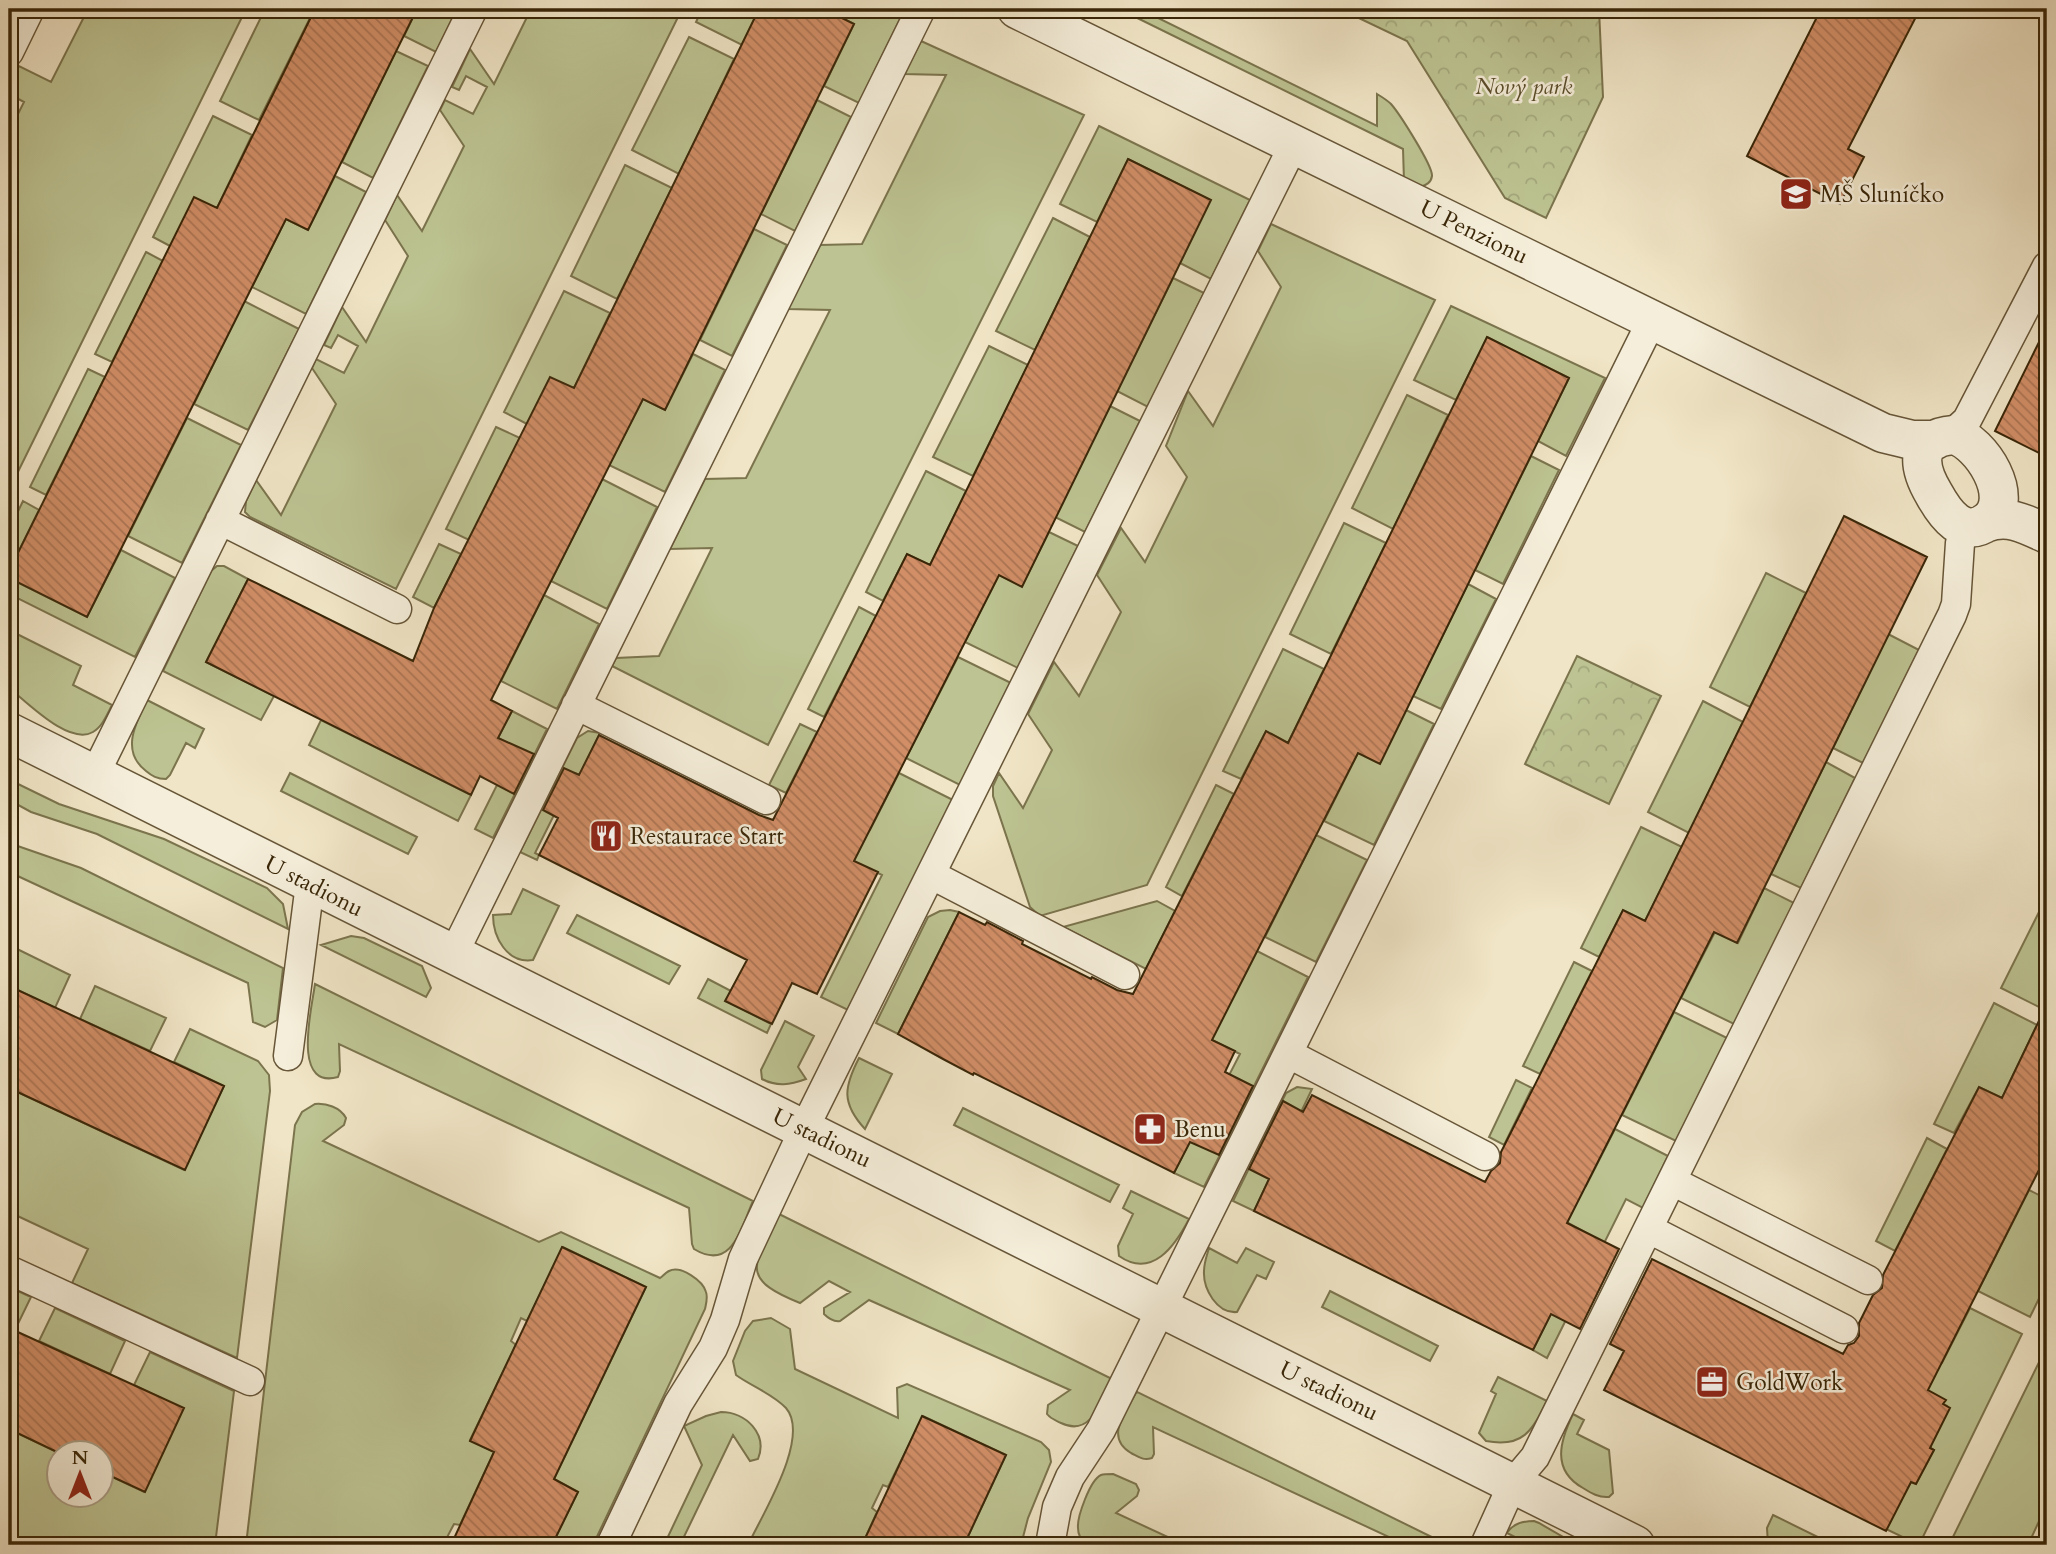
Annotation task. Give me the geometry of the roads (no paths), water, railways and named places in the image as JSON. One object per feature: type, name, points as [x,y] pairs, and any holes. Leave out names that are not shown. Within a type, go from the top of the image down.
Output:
[{"type":"street","name":"U Penzionu","points":[[1017,9],[1883,433],[1912,440],[1954,435],[1971,442],[1987,513]]},
{"type":"street","points":[[1940,438],[1921,458],[1922,471],[1950,520],[1967,527],[1987,513],[1996,519],[2006,519],[2037,529]]},
{"type":"street","name":"U stadionu","points":[[9,732],[1635,1545]]},
{"type":"lane","points":[[9,52],[30,9]]},
{"type":"lane","points":[[94,774],[473,9]]},
{"type":"lane","points":[[453,955],[921,9]]},
{"type":"lane","points":[[611,1545],[678,1404],[713,1348],[743,1259],[804,1129],[1294,144]]},
{"type":"lane","points":[[1940,438],[1954,432],[1967,421],[2047,266]]},
{"type":"lane","points":[[1050,1545],[1057,1507],[1070,1477],[1101,1430],[1653,320]]},
{"type":"lane","points":[[1485,1545],[1513,1483],[1535,1457],[1952,615],[1956,604],[1960,543],[1987,513]]},
{"type":"lane","points":[[220,520],[397,609]]},
{"type":"lane","points":[[576,705],[766,800]]},
{"type":"lane","points":[[932,874],[1125,975]]},
{"type":"lane","points":[[288,1056],[310,884]]},
{"type":"lane","points":[[1289,1054],[1485,1156]]},
{"type":"lane","points":[[1672,1181],[1868,1280]]},
{"type":"lane","points":[[1649,1228],[1844,1329]]},
{"type":"lane","points":[[9,1270],[250,1381]]},
{"type":"place","name":"MŠ Sluníčko","points":[[1796,194]]},
{"type":"place","name":"Restaurace Start","points":[[606,836]]},
{"type":"place","name":"Benu","points":[[1150,1129]]},
{"type":"place","name":"GoldWork","points":[[1712,1382]]},
{"type":"park label","name":"Nový park","points":[[1524,86]]}]
